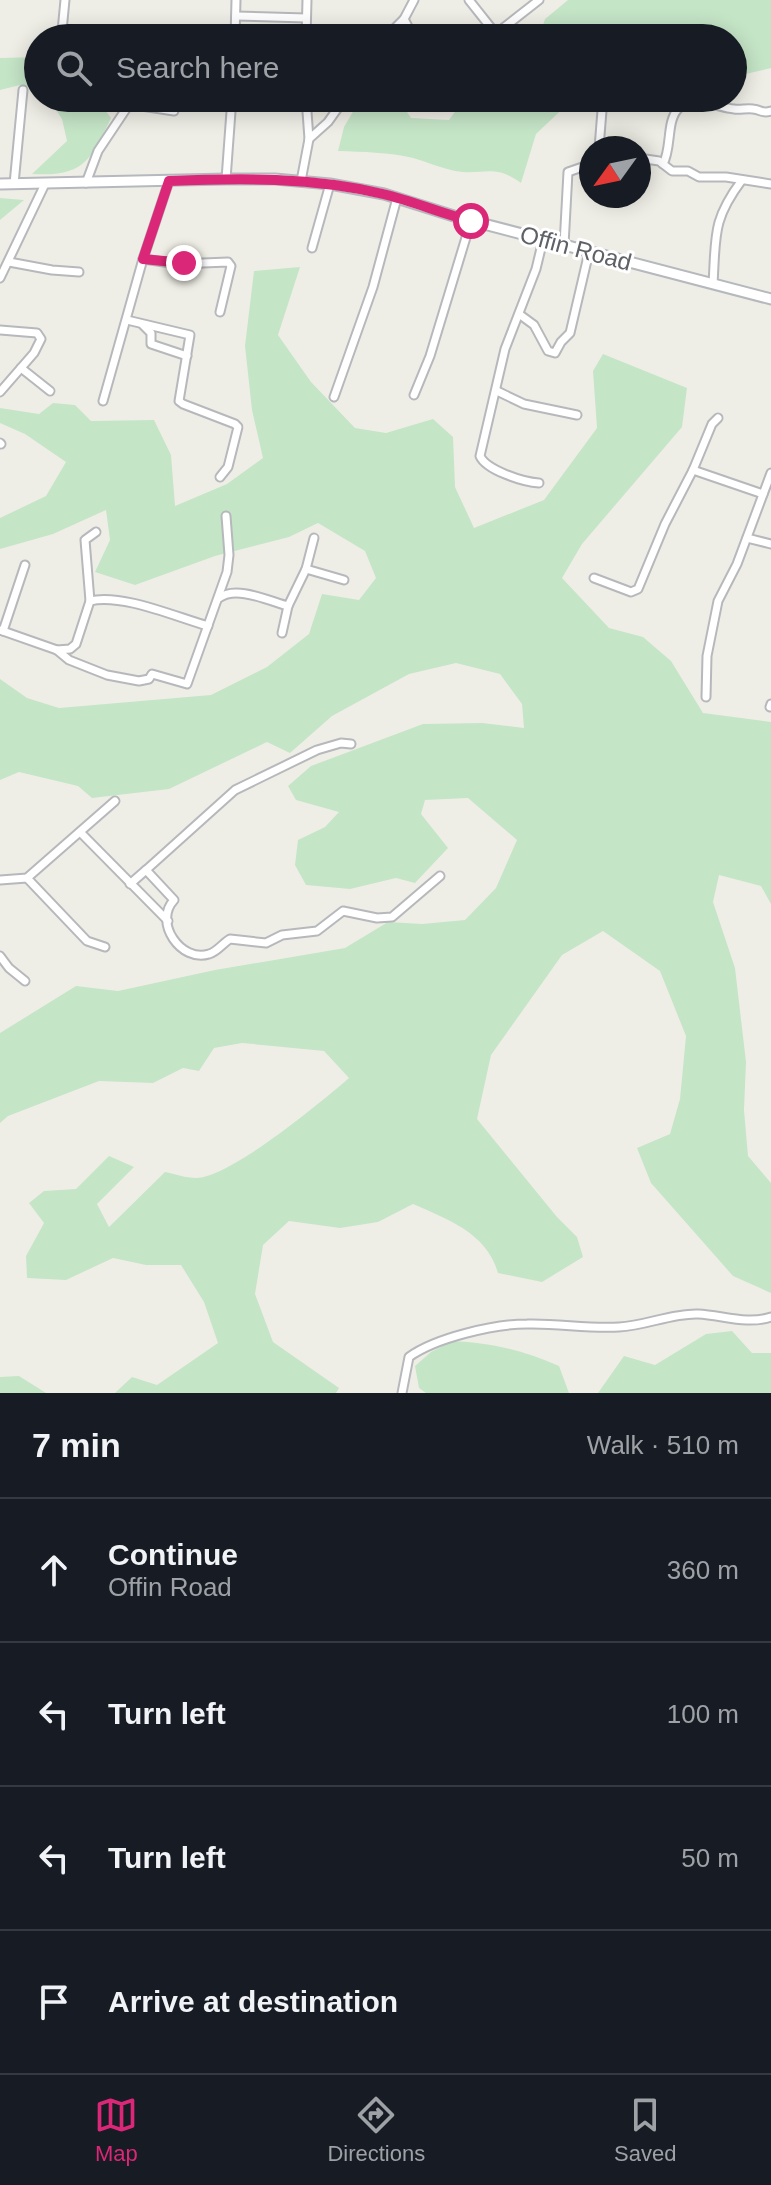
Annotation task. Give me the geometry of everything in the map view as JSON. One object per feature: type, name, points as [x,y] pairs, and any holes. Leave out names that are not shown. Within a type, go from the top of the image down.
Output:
[{"type":"street","points":[[63,24],[65,0]]},
{"type":"street","points":[[236,0],[236,24]]},
{"type":"street","points":[[306,24],[307,0]]},
{"type":"street","points":[[399,24],[414,0]]},
{"type":"street","points":[[469,0],[488,24]]},
{"type":"street","points":[[508,24],[539,0]]},
{"type":"street","points":[[236,16],[306,18]]},
{"type":"street","points":[[404,19],[407,24]]},
{"type":"street","points":[[14,184],[23,90]]},
{"type":"street","points":[[747,109],[762,113],[771,111]]},
{"type":"street","points":[[86,183],[98,151],[124,112]]},
{"type":"street","points":[[226,179],[231,112]]},
{"type":"street","points":[[301,181],[309,139],[306,112]]},
{"type":"street","points":[[309,139],[335,112]]},
{"type":"street","points":[[600,136],[602,112]]},
{"type":"street","points":[[663,164],[669,153],[676,112]]},
{"type":"street","points":[[651,159],[672,171],[688,171],[699,177],[771,184]]},
{"type":"street","points":[[564,245],[568,172],[579,168]]},
{"type":"street","name":"Offin Road","points":[[0,184],[226,179],[330,184],[397,198],[471,221],[771,299]]},
{"type":"street","points":[[713,284],[718,221],[727,199],[742,180]]},
{"type":"street","points":[[103,401],[143,259],[169,181]]},
{"type":"street","points":[[0,278],[45,184]]},
{"type":"street","points":[[312,248],[330,184]]},
{"type":"street","points":[[334,397],[373,287],[397,198]]},
{"type":"street","points":[[414,395],[430,356],[471,221]]},
{"type":"street","points":[[539,483],[516,479],[480,460],[505,349],[543,240]]},
{"type":"street","points":[[519,314],[534,325],[548,351],[556,352],[570,333],[589,252]]},
{"type":"street","points":[[143,259],[178,264],[228,262],[231,266],[220,312]]},
{"type":"street","points":[[9,262],[79,272]]},
{"type":"street","points":[[127,320],[190,335],[179,401],[238,427],[228,467],[220,477]]},
{"type":"street","points":[[142,324],[151,333],[151,344],[187,356]]},
{"type":"street","points":[[0,330],[41,336],[34,353],[0,392]]},
{"type":"street","points":[[21,368],[50,391]]},
{"type":"street","points":[[497,391],[524,404],[577,415]]},
{"type":"street","points":[[594,578],[631,592],[638,589],[665,524],[712,424],[718,418]]},
{"type":"street","points":[[693,470],[763,494]]},
{"type":"street","points":[[706,697],[707,656],[714,615],[771,473]]},
{"type":"street","points":[[25,565],[2,631],[57,650],[69,660],[107,675],[139,681],[149,679],[152,674],[184,684],[189,680],[227,572],[226,516]]},
{"type":"street","points":[[57,650],[70,649],[76,644],[90,601],[85,540],[96,532]]},
{"type":"street","points":[[282,633],[288,606],[306,569],[314,538]]},
{"type":"street","points":[[747,538],[771,544]]},
{"type":"street","points":[[306,569],[344,580]]},
{"type":"street","points":[[217,599],[225,593],[239,593],[288,606]]},
{"type":"street","points":[[90,601],[123,602],[208,626]]},
{"type":"street","points":[[130,884],[235,790],[317,750],[341,743],[351,744]]},
{"type":"street","points":[[0,880],[27,878],[115,801]]},
{"type":"street","points":[[81,833],[168,921]]},
{"type":"street","points":[[146,870],[174,900],[167,912],[171,936],[189,953],[212,954],[230,939],[266,943],[282,935],[321,930],[343,911],[377,918],[392,917],[440,876]]},
{"type":"street","points":[[27,878],[87,941],[105,947]]},
{"type":"street","points":[[0,956],[25,981]]},
{"type":"street","points":[[402,1393],[409,1357],[422,1348],[478,1332],[522,1324],[622,1327],[696,1314],[735,1319],[771,1317]]},
{"type":"green space","points":[[568,0],[771,0],[771,68],[747,74],[747,24],[543,24],[545,19]]},
{"type":"green space","points":[[24,57],[24,86],[0,90],[0,58]]},
{"type":"green space","points":[[57,112],[106,112],[111,118],[83,163],[63,173],[32,174],[67,141]]},
{"type":"green space","points":[[353,112],[407,112],[411,118],[449,120],[455,112],[559,112],[536,134],[521,183],[503,173],[455,171],[404,156],[338,151],[344,127]]},
{"type":"green space","points":[[0,198],[24,200],[0,220]]},
{"type":"green space","points":[[300,267],[278,335],[311,382],[355,428],[386,433],[433,419],[453,437],[455,487],[474,528],[544,500],[597,428],[593,371],[603,354],[687,388],[682,427],[582,544],[562,578],[609,628],[643,637],[671,661],[703,713],[771,722],[771,904],[761,886],[719,875],[713,902],[735,968],[746,1062],[744,1110],[748,1156],[771,1183],[771,1293],[733,1276],[651,1183],[637,1148],[670,1134],[680,1099],[686,1036],[660,971],[603,931],[562,955],[491,1055],[477,1119],[577,1237],[583,1257],[542,1282],[498,1273],[485,1247],[464,1229],[413,1204],[378,1222],[340,1228],[289,1221],[263,1245],[255,1294],[273,1342],[339,1388],[336,1393],[115,1393],[132,1377],[157,1385],[218,1343],[204,1302],[181,1265],[146,1265],[113,1258],[66,1280],[27,1278],[26,1256],[44,1223],[29,1203],[44,1191],[76,1189],[109,1156],[134,1167],[97,1204],[109,1227],[165,1172],[196,1178],[230,1166],[275,1137],[349,1078],[324,1051],[242,1043],[214,1048],[199,1071],[183,1068],[153,1083],[99,1081],[8,1116],[0,1123],[0,1033],[76,986],[118,991],[215,970],[345,948],[388,922],[422,924],[465,920],[496,888],[517,840],[468,798],[425,800],[421,814],[448,848],[415,883],[396,878],[350,889],[306,885],[295,865],[298,840],[325,827],[339,812],[296,800],[288,786],[311,766],[423,724],[482,723],[524,728],[522,704],[500,674],[456,663],[409,674],[332,716],[290,753],[267,742],[169,789],[92,798],[78,786],[19,772],[0,780],[0,679],[27,698],[59,708],[211,695],[267,667],[309,634],[322,594],[359,600],[376,578],[365,551],[318,523],[289,537],[215,556],[135,585],[95,572],[110,540],[106,510],[53,534],[0,549],[0,518],[46,496],[66,462],[25,434],[0,423],[0,408],[39,414],[53,403],[75,405],[91,421],[154,420],[171,455],[175,506],[227,484],[263,458],[252,410],[245,346],[254,271]]},
{"type":"green space","points":[[732,1331],[752,1353],[771,1353],[771,1393],[598,1393],[624,1356],[655,1365],[706,1334]]},
{"type":"green space","points":[[452,1341],[507,1348],[559,1366],[569,1393],[426,1393],[419,1388],[415,1366],[431,1352]]},
{"type":"green space","points":[[19,1376],[46,1393],[0,1393],[0,1377]]},
{"type":"route","points":[[184,263],[143,259],[169,181],[275,179],[330,184],[384,194],[471,221]]}]
